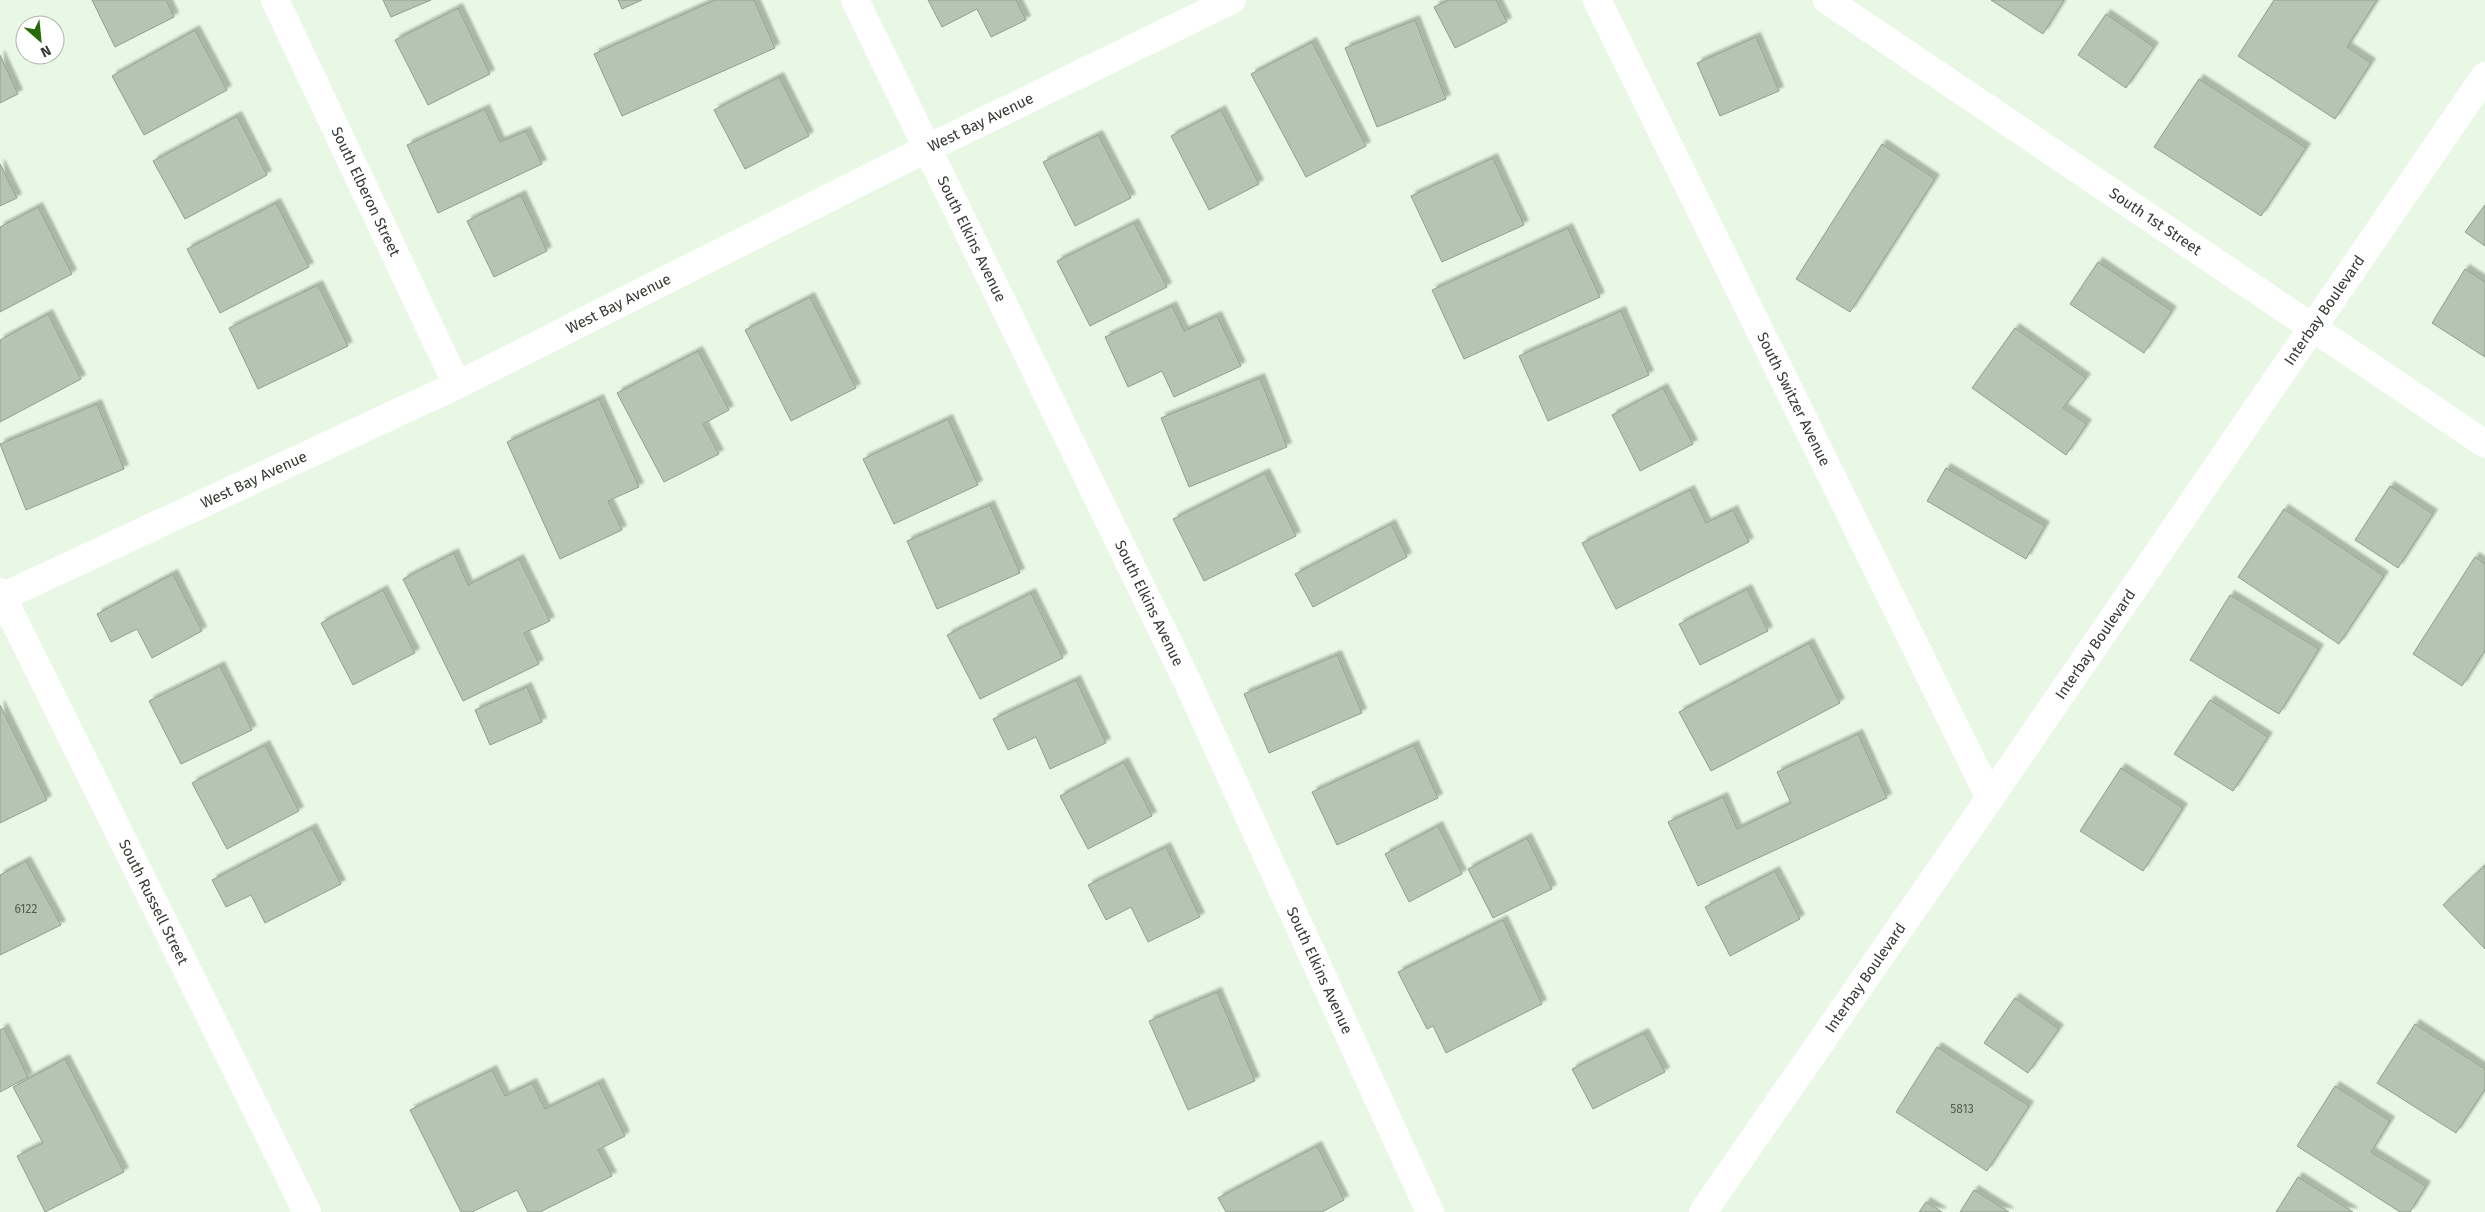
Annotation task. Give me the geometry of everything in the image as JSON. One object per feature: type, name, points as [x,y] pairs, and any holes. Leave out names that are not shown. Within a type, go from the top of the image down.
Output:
[{"type":"street","name":"South Elberon Street","points":[[275,0],[457,385]]},
{"type":"street","name":"South Elkins Avenue","points":[[855,0],[1188,683],[1430,1212]]},
{"type":"street","name":"West Bay Avenue","points":[[1,596],[457,385],[926,149],[1232,0]]},
{"type":"street","name":"South Switzer Avenue","points":[[1597,0],[1990,798]]},
{"type":"street","name":"South 1st Street","points":[[1827,0],[2485,444]]},
{"type":"street","name":"Interbay Boulevard","points":[[1703,1212],[1990,798],[2485,76]]},
{"type":"street","name":"South Russell Street","points":[[1,596],[307,1212]]},
{"type":"building","points":[[92,0],[166,0],[174,17],[115,47]]},
{"type":"building","points":[[383,0],[431,0],[391,17]]},
{"type":"building","points":[[618,0],[642,0],[622,9]]},
{"type":"building","points":[[715,0],[754,0],[775,48],[622,116],[594,54]]},
{"type":"building","points":[[928,0],[1016,0],[1026,20],[991,37],[977,9],[942,27]]},
{"type":"building","points":[[1449,0],[1496,0],[1507,22],[1455,48],[1434,7]]},
{"type":"building","points":[[1991,0],[2064,0],[2043,34]]},
{"type":"building","points":[[2274,0],[2377,0],[2347,47],[2371,63],[2335,119],[2238,56]]},
{"type":"building","points":[[458,8],[490,74],[428,105],[395,40]]},
{"type":"building","points":[[2106,14],[2154,47],[2126,88],[2078,55]]},
{"type":"building","points":[[1415,20],[1446,99],[1377,127],[1345,48]]},
{"type":"building","points":[[195,30],[227,90],[144,135],[112,76]]},
{"type":"building","points":[[1756,37],[1779,91],[1720,116],[1697,63]]},
{"type":"building","points":[[1312,42],[1366,146],[1306,177],[1251,74]]},
{"type":"building","points":[[0,55],[18,94],[0,103]]},
{"type":"building","points":[[779,77],[809,136],[745,169],[714,110]]},
{"type":"building","points":[[2199,79],[2306,148],[2261,216],[2154,147]]},
{"type":"building","points":[[485,109],[500,142],[526,131],[542,164],[438,213],[407,145]]},
{"type":"building","points":[[1221,110],[1259,184],[1209,210],[1171,136]]},
{"type":"building","points":[[237,116],[267,175],[185,219],[153,161]]},
{"type":"building","points":[[1098,135],[1131,198],[1075,226],[1043,162]]},
{"type":"building","points":[[1882,144],[1935,179],[1850,312],[1796,279]]},
{"type":"building","points":[[1493,158],[1524,225],[1442,262],[1411,196]]},
{"type":"building","points":[[0,164],[17,198],[0,206]]},
{"type":"building","points":[[521,195],[547,251],[494,277],[467,221]]},
{"type":"building","points":[[276,203],[309,267],[220,313],[187,249]]},
{"type":"building","points":[[2485,205],[2485,246],[2465,232]]},
{"type":"building","points":[[38,207],[72,274],[0,312],[0,227]]},
{"type":"building","points":[[1134,223],[1167,287],[1090,326],[1057,261]]},
{"type":"building","points":[[1568,228],[1600,297],[1464,359],[1432,290]]},
{"type":"building","points":[[2098,262],[2172,311],[2144,353],[2070,304]]},
{"type":"building","points":[[2465,269],[2485,282],[2485,357],[2432,323]]},
{"type":"building","points":[[318,285],[348,346],[258,389],[229,328]]},
{"type":"building","points":[[810,297],[856,388],[791,421],[745,330]]},
{"type":"building","points":[[1172,306],[1184,331],[1217,316],[1241,366],[1174,397],[1162,371],[1128,387],[1105,337]]},
{"type":"building","points":[[1621,311],[1649,375],[1548,421],[1519,356]]},
{"type":"building","points":[[48,314],[81,379],[0,422],[0,340]]},
{"type":"building","points":[[2015,328],[2086,378],[2063,408],[2087,424],[2066,455],[1972,388]]},
{"type":"building","points":[[698,351],[729,410],[703,424],[719,454],[664,482],[617,393]]},
{"type":"building","points":[[1260,378],[1287,447],[1189,487],[1161,418]]},
{"type":"building","points":[[1663,388],[1693,444],[1640,471],[1612,415]]},
{"type":"building","points":[[599,399],[639,487],[608,501],[622,530],[560,559],[507,442]]},
{"type":"building","points":[[97,404],[124,469],[26,510],[0,444]]},
{"type":"building","points":[[948,419],[978,485],[894,524],[863,459]]},
{"type":"building","points":[[1946,468],[2045,526],[2026,559],[1927,501]]},
{"type":"building","points":[[1265,473],[1296,536],[1204,581],[1173,519]]},
{"type":"building","points":[[2390,486],[2433,514],[2398,568],[2355,540]]},
{"type":"building","points":[[1690,490],[1706,523],[1733,510],[1749,542],[1616,609],[1582,543]]},
{"type":"building","points":[[990,505],[1020,573],[937,609],[907,541]]},
{"type":"building","points":[[2284,509],[2384,576],[2339,644],[2238,577]]},
{"type":"building","points":[[1391,524],[1407,557],[1313,607],[1295,574]]},
{"type":"building","points":[[454,553],[468,585],[519,559],[550,621],[524,633],[539,664],[463,701],[403,579]]},
{"type":"building","points":[[2475,557],[2485,564],[2485,650],[2462,686],[2413,654]]},
{"type":"building","points":[[173,574],[202,631],[152,658],[137,629],[111,642],[97,614]]},
{"type":"building","points":[[1747,589],[1768,631],[1700,665],[1679,624]]},
{"type":"building","points":[[383,590],[415,653],[353,685],[321,623]]},
{"type":"building","points":[[1031,593],[1063,658],[980,699],[947,635]]},
{"type":"building","points":[[2230,595],[2319,649],[2279,714],[2190,660]]},
{"type":"building","points":[[1809,643],[1840,703],[1711,771],[1679,712]]},
{"type":"building","points":[[1337,655],[1362,713],[1269,753],[1244,694]]},
{"type":"building","points":[[220,666],[252,730],[181,764],[149,701]]},
{"type":"building","points":[[1076,680],[1106,743],[1050,769],[1036,737],[1008,750],[993,719]]},
{"type":"building","points":[[527,687],[542,722],[490,745],[475,710]]},
{"type":"building","points":[[2210,700],[2268,737],[2233,791],[2174,754]]},
{"type":"building","points":[[0,705],[47,800],[0,823]]},
{"type":"building","points":[[1858,734],[1887,798],[1698,886],[1668,822],[1723,797],[1737,829],[1791,803],[1777,772]]},
{"type":"building","points":[[265,745],[299,811],[227,849],[192,783]]},
{"type":"building","points":[[1414,745],[1438,798],[1337,845],[1312,792]]},
{"type":"building","points":[[1124,762],[1152,816],[1088,849],[1060,796]]},
{"type":"building","points":[[2121,768],[2183,808],[2143,871],[2080,831]]},
{"type":"building","points":[[1438,826],[1462,874],[1409,902],[1385,854]]},
{"type":"building","points":[[312,828],[341,884],[265,923],[251,895],[226,907],[212,880]]},
{"type":"building","points":[[1527,838],[1552,889],[1493,918],[1468,869]]},
{"type":"building","points":[[1166,847],[1200,917],[1148,942],[1131,907],[1106,920],[1088,885]]},
{"type":"building","points":[[26,861],[61,925],[0,955],[0,875]]},
{"type":"building","points":[[2485,865],[2485,949],[2443,905]]},
{"type":"building","points":[[1775,871],[1800,919],[1730,956],[1705,907]]},
{"type":"building","points":[[1503,920],[1542,1004],[1446,1053],[1433,1026],[1427,1029],[1398,972]]},
{"type":"building","points":[[1217,992],[1255,1081],[1188,1110],[1149,1021]]},
{"type":"building","points":[[2015,998],[2059,1029],[2028,1073],[1984,1043]]},
{"type":"building","points":[[2415,1024],[2485,1069],[2485,1089],[2456,1133],[2377,1083]]},
{"type":"building","points":[[4,1028],[28,1077],[0,1092],[0,1030]]},
{"type":"building","points":[[1644,1033],[1665,1072],[1593,1109],[1572,1069]]},
{"type":"building","points":[[1937,1047],[2029,1106],[1987,1171],[1896,1112]]},
{"type":"building","points":[[65,1059],[124,1172],[45,1212],[17,1156],[43,1143],[13,1087]]},
{"type":"building","points":[[492,1070],[505,1096],[532,1083],[545,1109],[599,1083],[625,1136],[598,1150],[612,1176],[540,1212],[528,1212],[517,1190],[472,1212],[461,1212],[410,1110]]},
{"type":"building","points":[[2335,1086],[2390,1121],[2371,1152],[2426,1186],[2410,1212],[2400,1212],[2297,1146]]},
{"type":"building","points":[[1317,1146],[1344,1200],[1322,1212],[1226,1212],[1218,1198]]},
{"type":"building","points":[[2298,1177],[2353,1212],[2276,1212]]},
{"type":"building","points":[[1974,1190],[2009,1212],[1960,1212]]},
{"type":"building","points":[[1926,1202],[1942,1212],[1919,1212]]}]
